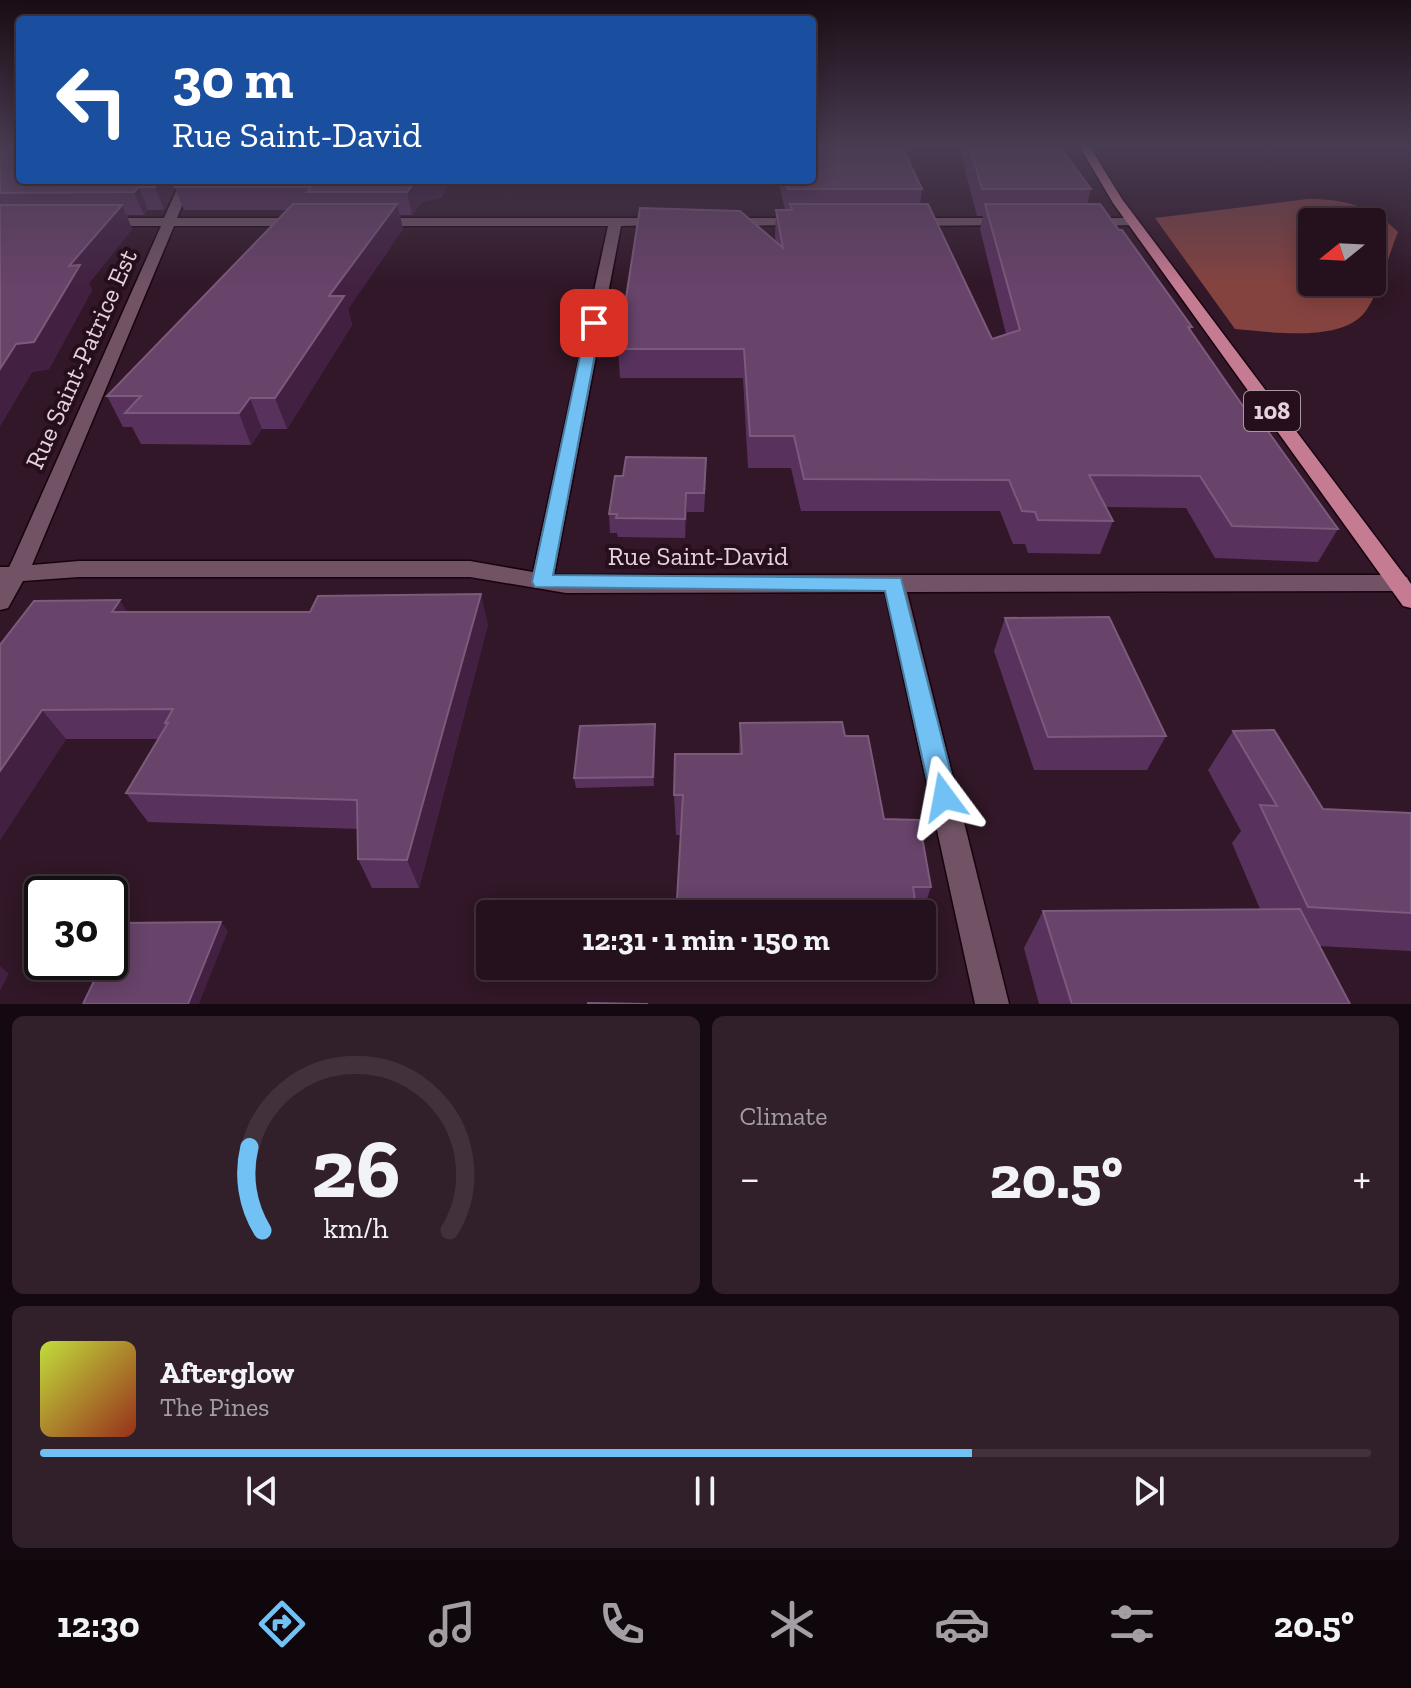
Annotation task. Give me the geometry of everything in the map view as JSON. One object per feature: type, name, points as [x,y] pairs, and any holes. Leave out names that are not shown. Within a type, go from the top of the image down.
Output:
[{"type":"main road","name":"108","points":[[1115,194],[1405,592]]},
{"type":"street","name":"Rue Saint-Patrice Est","points":[[0,602],[8,575],[181,194]]},
{"type":"street","points":[[93,222],[320,222]]},
{"type":"street","points":[[364,222],[673,222]]},
{"type":"street","points":[[542,582],[615,222]]},
{"type":"street","points":[[717,222],[813,222]]},
{"type":"street","points":[[893,222],[1021,222]]},
{"type":"street","points":[[1069,222],[1133,222]]},
{"type":"street","name":"Rue Saint-David","points":[[8,575],[79,569],[470,569],[542,582],[894,583],[1405,592]]},
{"type":"street","points":[[894,583],[992,1004]]},
{"type":"shaded area","points":[[1307,199],[1345,202],[1363,208],[1298,208],[1298,296],[1374,296],[1365,312],[1354,322],[1323,332],[1235,329],[1155,218]]},
{"type":"shaded area","points":[[1386,221],[1398,232],[1386,266]]},
{"type":"building","points":[[293,204],[397,204],[329,296],[344,296],[275,398],[250,398],[239,413],[125,413],[141,396],[107,396]]},
{"type":"building","points":[[790,204],[928,204],[992,339],[1020,330],[985,204],[1100,204],[1192,327],[1188,327],[1245,409],[1252,409],[1338,529],[1232,526],[1200,476],[1089,475],[1113,521],[1038,520],[1035,512],[1022,511],[1009,480],[804,479],[794,436],[750,436],[744,349],[618,349],[640,208],[740,211],[783,248],[776,210],[792,210]]},
{"type":"building","points":[[0,205],[122,205],[69,266],[80,265],[34,342],[16,344],[0,369]]},
{"type":"building","points":[[626,457],[706,458],[704,493],[686,493],[685,519],[616,518],[617,514],[609,514],[615,476],[623,476]]},
{"type":"building","points":[[481,594],[407,860],[358,859],[357,800],[126,793],[168,723],[165,723],[173,709],[42,710],[0,771],[0,645],[34,601],[120,600],[112,612],[310,612],[318,596]]},
{"type":"building","points":[[1109,617],[1166,736],[1048,737],[1005,618]]},
{"type":"building","points":[[842,722],[845,736],[868,736],[884,819],[919,820],[931,887],[913,887],[915,900],[677,900],[683,795],[674,795],[675,754],[742,754],[740,723]]},
{"type":"building","points":[[655,724],[653,777],[574,778],[580,726]]},
{"type":"building","points":[[1274,730],[1323,809],[1411,813],[1411,913],[1308,907],[1260,805],[1277,806],[1233,731]]},
{"type":"building","points":[[1300,909],[1350,1004],[1072,1004],[1043,911]]},
{"type":"building","points":[[221,922],[188,1004],[83,1004],[94,980],[128,980],[128,923]]},
{"type":"route","points":[[594,323],[542,582],[566,585],[894,583],[944,797]]}]
